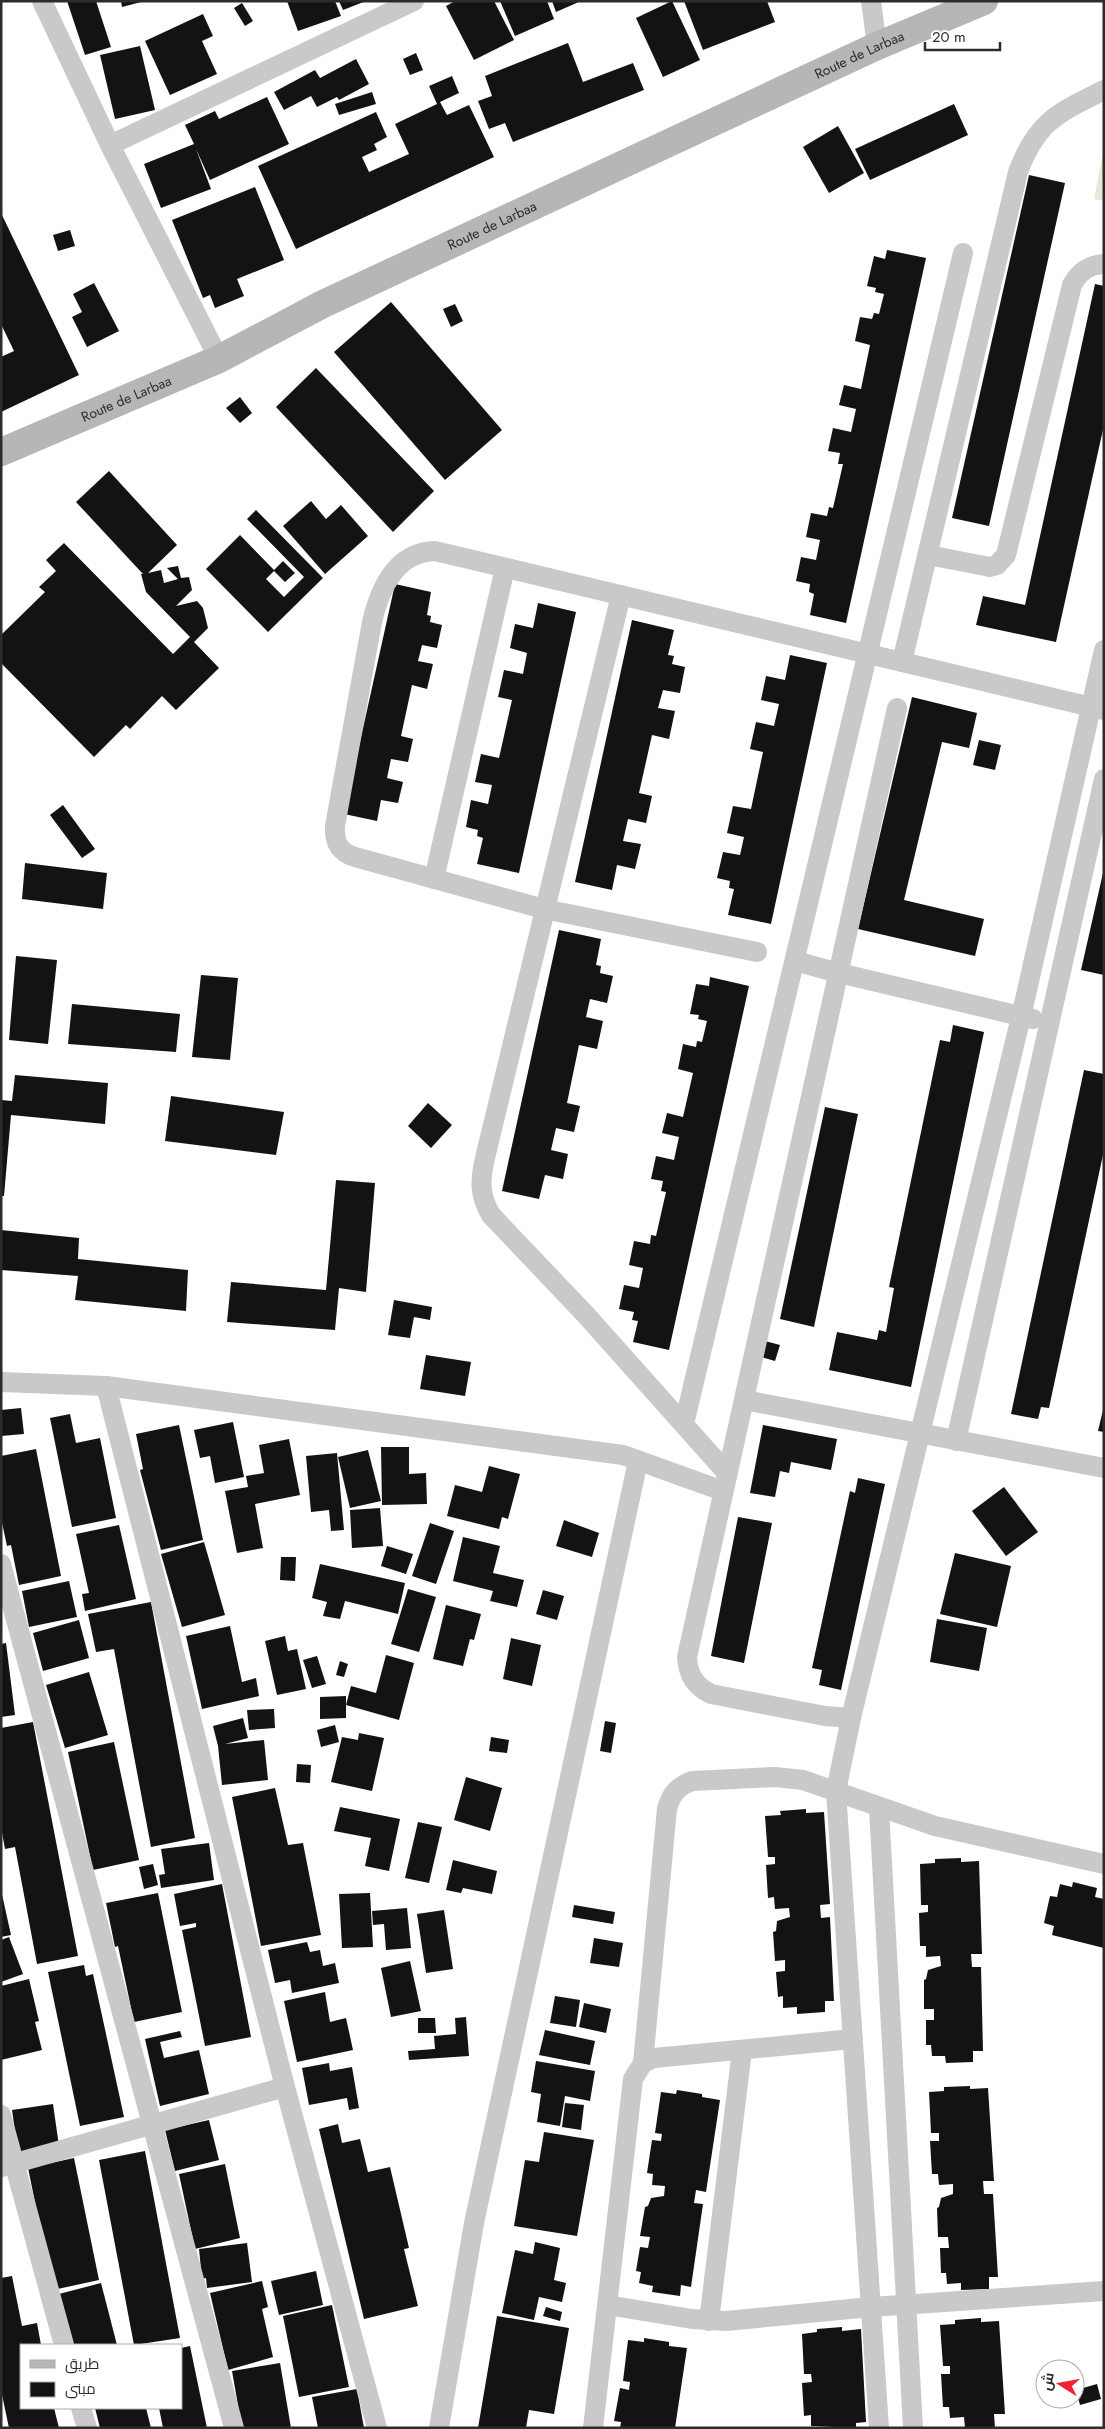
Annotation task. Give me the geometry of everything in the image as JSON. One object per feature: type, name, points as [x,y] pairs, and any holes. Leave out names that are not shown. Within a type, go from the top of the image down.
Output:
[{"type":"main road","name":"Route de Larbaa","points":[[1,452],[219,359],[323,304],[876,46],[984,1]]},
{"type":"street","points":[[42,1],[110,145],[219,359]]},
{"type":"street","points":[[110,145],[414,1]]},
{"type":"street","points":[[871,1],[876,46]]},
{"type":"street","points":[[902,662],[1018,172],[1040,132],[1060,111],[1104,90]]},
{"type":"street","points":[[684,1424],[963,253]]},
{"type":"street","points":[[928,555],[990,567],[997,565],[1006,555],[1072,285],[1077,276],[1086,268],[1104,264]]},
{"type":"street","points":[[757,952],[544,909],[348,855],[343,852],[335,840],[335,826],[372,622],[377,602],[385,584],[402,562],[418,553],[435,551],[868,652],[1097,709]]},
{"type":"street","points":[[434,879],[505,568]]},
{"type":"street","points":[[621,595],[482,1168],[480,1187],[482,1197],[491,1215],[586,1315],[684,1424],[725,1482]]},
{"type":"street","points":[[879,2428],[836,1791],[851,1718],[919,1434],[1097,709],[1104,650]]},
{"type":"street","points":[[851,1718],[825,1716],[711,1694],[695,1683],[691,1675],[688,1667],[688,1648],[897,708]]},
{"type":"street","points":[[956,1442],[1104,779]]},
{"type":"street","points":[[795,961],[1049,1023]]},
{"type":"street","points":[[1,1382],[106,1386],[623,1455],[638,1461],[725,1482]]},
{"type":"street","points":[[106,1386],[285,2087],[377,2428]]},
{"type":"street","points":[[744,1400],[956,1442],[1104,1468]]},
{"type":"street","points":[[439,2428],[474,2223],[638,1461]]},
{"type":"street","points":[[1,1564],[234,2428]]},
{"type":"street","points":[[594,2428],[633,2079],[643,2063],[667,1809],[673,1794],[678,1788],[692,1781],[775,1777],[803,1780],[935,1826],[1104,1864]]},
{"type":"street","points":[[879,1808],[913,2428]]},
{"type":"street","points":[[643,2063],[654,2058],[853,2039]]},
{"type":"street","points":[[709,2321],[742,2050]]},
{"type":"street","points":[[8,2165],[285,2087]]},
{"type":"street","points":[[1,2115],[8,2165],[64,2344]]},
{"type":"street","points":[[608,2305],[709,2321],[746,2320],[871,2307],[1104,2291]]},
{"type":"street","points":[[81,2409],[87,2428]]},
{"type":"green space","points":[[1104,148],[1104,201],[1094,199]]},
{"type":"building","points":[[67,1],[96,1],[111,47],[85,55]]},
{"type":"building","points":[[121,1],[140,1],[141,2],[122,7]]},
{"type":"building","points":[[287,1],[335,1],[341,16],[298,31]]},
{"type":"building","points":[[339,1],[366,1],[343,10]]},
{"type":"building","points":[[455,1],[494,1],[514,40],[474,60],[446,6]]},
{"type":"building","points":[[500,1],[547,1],[554,19],[515,36]]},
{"type":"building","points":[[552,1],[581,1],[556,12]]},
{"type":"building","points":[[672,1],[700,60],[663,77],[636,18]]},
{"type":"building","points":[[684,1],[767,1],[775,22],[703,50]]},
{"type":"building","points":[[242,3],[253,21],[245,26],[234,8]]},
{"type":"building","points":[[203,14],[213,36],[202,41],[217,74],[170,95],[145,41]]},
{"type":"building","points":[[568,43],[583,82],[633,63],[644,90],[513,142],[505,123],[489,129],[478,101],[492,96],[485,76]]},
{"type":"building","points":[[140,46],[155,110],[115,119],[100,55]]},
{"type":"building","points":[[416,53],[423,70],[410,75],[403,59]]},
{"type":"building","points":[[356,59],[369,84],[339,100],[337,97],[317,107],[311,96],[284,110],[274,92],[315,70],[320,78]]},
{"type":"building","points":[[452,76],[459,93],[440,102],[447,115],[469,105],[494,157],[296,249],[258,166],[376,112],[387,137],[374,144],[377,150],[362,157],[369,172],[409,154],[395,124],[437,104],[429,86]]},
{"type":"building","points":[[372,92],[376,104],[339,115],[335,104]]},
{"type":"building","points":[[267,97],[289,144],[210,180],[196,149],[211,189],[161,208],[144,164],[194,144],[185,125],[215,111],[219,119]]},
{"type":"building","points":[[954,104],[968,135],[870,180],[855,149]]},
{"type":"building","points":[[838,126],[864,173],[829,193],[803,147]]},
{"type":"building","points":[[1029,175],[1065,183],[989,526],[952,518]]},
{"type":"building","points":[[255,187],[284,260],[237,279],[244,296],[215,308],[210,295],[203,298],[172,220]]},
{"type":"building","points":[[1,213],[79,375],[1,412],[1,357],[14,351],[1,324]]},
{"type":"building","points":[[70,230],[75,246],[58,251],[53,235]]},
{"type":"building","points":[[887,250],[926,258],[846,623],[810,615],[814,594],[809,592],[810,584],[796,581],[801,557],[816,560],[820,540],[806,537],[811,513],[827,516],[829,507],[833,508],[843,464],[838,464],[840,453],[828,451],[833,428],[851,432],[856,409],[839,405],[844,385],[861,389],[870,345],[855,341],[860,317],[872,319],[874,313],[879,314],[884,294],[875,292],[876,288],[867,286],[874,256],[885,259]]},
{"type":"building","points":[[94,283],[119,331],[87,347],[72,317],[82,312],[73,294]]},
{"type":"building","points":[[1095,284],[1104,286],[1104,425],[1056,642],[976,625],[983,596],[1025,605]]},
{"type":"building","points":[[391,302],[502,430],[445,480],[334,352]]},
{"type":"building","points":[[455,304],[463,321],[451,327],[443,309]]},
{"type":"building","points":[[316,368],[434,491],[393,532],[276,407]]},
{"type":"building","points":[[240,397],[252,413],[240,423],[226,408]]},
{"type":"building","points":[[109,471],[177,545],[148,573],[161,570],[164,583],[178,579],[167,568],[178,566],[181,578],[189,577],[192,590],[176,606],[197,601],[203,608],[208,628],[194,642],[219,668],[176,710],[162,696],[130,729],[126,725],[94,757],[1,663],[1,635],[45,592],[39,587],[56,571],[46,560],[64,543],[173,654],[190,637],[146,592],[141,574],[143,574],[76,502]]},
{"type":"building","points":[[311,501],[326,519],[341,505],[368,536],[325,574],[283,526]]},
{"type":"building","points":[[256,510],[323,578],[268,632],[206,569],[240,535],[274,570],[283,561],[295,573],[285,582],[274,571],[266,579],[284,597],[304,577],[247,519]]},
{"type":"building","points":[[395,584],[431,592],[427,615],[431,616],[430,622],[442,625],[437,648],[422,645],[418,661],[433,664],[427,689],[412,685],[401,736],[413,739],[408,762],[391,759],[387,778],[403,782],[398,803],[381,800],[377,821],[344,814]]},
{"type":"building","points":[[538,603],[576,612],[519,873],[477,864],[483,838],[477,836],[478,830],[466,827],[471,800],[488,804],[492,785],[475,782],[481,754],[499,758],[512,700],[498,697],[504,670],[523,674],[527,653],[510,648],[515,624],[533,628]]},
{"type":"building","points":[[632,620],[674,630],[668,655],[674,656],[672,664],[685,667],[680,693],[663,690],[658,708],[675,711],[669,739],[652,735],[639,793],[652,796],[646,823],[628,819],[623,841],[641,844],[635,869],[617,865],[612,890],[575,882]]},
{"type":"building","points":[[790,655],[827,663],[771,924],[728,915],[734,889],[729,888],[730,881],[717,878],[723,852],[740,855],[744,837],[727,833],[733,806],[751,809],[763,752],[750,749],[756,722],[774,726],[779,704],[761,700],[766,676],[785,680]]},
{"type":"building","points":[[912,697],[977,713],[969,748],[942,742],[904,900],[984,919],[975,956],[858,929]]},
{"type":"building","points":[[979,740],[1001,745],[995,770],[973,765]]},
{"type":"building","points":[[63,805],[95,849],[82,858],[50,815]]},
{"type":"building","points":[[25,863],[107,873],[103,909],[22,899]]},
{"type":"building","points":[[1104,873],[1104,975],[1081,970]]},
{"type":"building","points":[[559,930],[601,939],[596,965],[601,966],[600,973],[613,976],[607,1003],[590,999],[586,1017],[603,1021],[597,1049],[579,1045],[567,1103],[580,1106],[574,1132],[556,1128],[551,1150],[568,1154],[563,1179],[545,1175],[539,1199],[502,1191]]},
{"type":"building","points":[[16,956],[57,960],[48,1044],[9,1040]]},
{"type":"building","points":[[201,975],[238,978],[230,1060],[192,1057]]},
{"type":"building","points":[[710,977],[749,986],[669,1350],[633,1342],[638,1321],[632,1320],[634,1312],[619,1309],[624,1285],[639,1288],[643,1268],[629,1265],[634,1241],[650,1244],[651,1235],[656,1236],[666,1192],[661,1191],[663,1181],[651,1179],[656,1156],[674,1160],[679,1137],[662,1133],[667,1113],[683,1117],[693,1073],[678,1069],[683,1044],[696,1047],[697,1041],[702,1042],[707,1021],[698,1019],[699,1015],[690,1014],[696,984],[709,986]]},
{"type":"building","points":[[72,1004],[180,1014],[176,1052],[68,1044]]},
{"type":"building","points":[[953,1025],[984,1032],[911,1387],[829,1370],[837,1332],[877,1340],[879,1330],[886,1332],[894,1288],[889,1287],[940,1040],[950,1042]]},
{"type":"building","points":[[1084,1070],[1104,1074],[1104,1150],[1049,1408],[1041,1407],[1038,1419],[1011,1414]]},
{"type":"building","points":[[15,1075],[108,1083],[105,1124],[11,1115],[4,1196],[1,1196],[1,1100],[12,1101]]},
{"type":"building","points":[[171,1096],[284,1112],[276,1155],[165,1141]]},
{"type":"building","points":[[428,1103],[452,1125],[431,1148],[408,1126]]},
{"type":"building","points":[[825,1107],[858,1114],[814,1327],[780,1319]]},
{"type":"building","points":[[336,1180],[375,1183],[366,1292],[339,1288],[335,1330],[227,1322],[231,1282],[326,1290]]},
{"type":"building","points":[[1,1230],[79,1238],[78,1259],[188,1270],[186,1311],[75,1300],[78,1276],[1,1270]]},
{"type":"building","points":[[394,1300],[432,1307],[430,1320],[414,1317],[410,1338],[388,1335]]},
{"type":"building","points":[[765,1341],[780,1345],[775,1361],[761,1357]]},
{"type":"building","points":[[426,1355],[471,1362],[465,1396],[420,1389]]},
{"type":"building","points":[[21,1408],[24,1434],[1,1436],[1,1410]]},
{"type":"building","points":[[1104,1410],[1104,1432],[1098,1431]]},
{"type":"building","points":[[70,1414],[76,1443],[100,1438],[116,1518],[72,1527],[50,1418]]},
{"type":"building","points":[[233,1422],[244,1477],[215,1483],[210,1456],[200,1458],[194,1430]]},
{"type":"building","points":[[179,1425],[203,1540],[161,1550],[140,1470],[143,1469],[136,1434]]},
{"type":"building","points":[[763,1425],[837,1439],[831,1470],[791,1462],[789,1473],[780,1471],[775,1497],[750,1493]]},
{"type":"building","points":[[289,1439],[300,1495],[255,1504],[263,1548],[237,1553],[225,1491],[248,1487],[246,1476],[264,1473],[259,1445]]},
{"type":"building","points":[[381,1447],[409,1447],[409,1474],[426,1473],[427,1504],[382,1505]]},
{"type":"building","points":[[36,1449],[61,1576],[19,1585],[11,1545],[7,1546],[1,1518],[1,1456]]},
{"type":"building","points":[[368,1450],[381,1501],[350,1508],[338,1457]]},
{"type":"building","points":[[337,1453],[344,1530],[331,1531],[329,1510],[311,1512],[306,1456]]},
{"type":"building","points":[[489,1466],[520,1474],[508,1519],[502,1517],[499,1529],[447,1516],[455,1485],[482,1492]]},
{"type":"building","points":[[858,1478],[885,1484],[841,1690],[819,1685],[822,1670],[812,1668],[850,1491],[855,1493]]},
{"type":"building","points":[[1004,1487],[1038,1532],[1006,1556],[972,1511]]},
{"type":"building","points":[[380,1508],[383,1546],[352,1548],[350,1510]]},
{"type":"building","points":[[738,1517],[772,1523],[744,1663],[711,1656]]},
{"type":"building","points":[[564,1520],[599,1533],[592,1557],[556,1546]]},
{"type":"building","points":[[430,1523],[454,1531],[436,1584],[412,1576]]},
{"type":"building","points":[[119,1525],[136,1599],[85,1611],[82,1594],[89,1593],[76,1534]]},
{"type":"building","points":[[463,1537],[500,1546],[493,1573],[524,1580],[517,1607],[490,1601],[493,1591],[453,1581]]},
{"type":"building","points":[[204,1542],[225,1615],[182,1627],[161,1554]]},
{"type":"building","points":[[387,1546],[413,1554],[406,1574],[381,1566]]},
{"type":"building","points":[[955,1553],[1011,1566],[997,1627],[940,1614]]},
{"type":"building","points":[[281,1557],[296,1557],[295,1581],[280,1580]]},
{"type":"building","points":[[320,1564],[405,1583],[398,1614],[345,1601],[340,1619],[323,1616],[327,1602],[312,1598]]},
{"type":"building","points":[[69,1581],[77,1617],[29,1627],[22,1591]]},
{"type":"building","points":[[408,1589],[436,1597],[419,1652],[391,1644]]},
{"type":"building","points":[[543,1590],[564,1596],[557,1620],[536,1614]]},
{"type":"building","points":[[151,1602],[195,1838],[151,1847],[114,1649],[96,1652],[88,1614]]},
{"type":"building","points":[[446,1605],[481,1614],[474,1640],[470,1639],[463,1666],[433,1659]]},
{"type":"building","points":[[937,1619],[987,1628],[979,1671],[930,1662]]},
{"type":"building","points":[[79,1620],[89,1658],[43,1671],[33,1633]]},
{"type":"building","points":[[230,1626],[242,1682],[256,1678],[259,1696],[202,1709],[186,1636]]},
{"type":"building","points":[[285,1636],[288,1651],[297,1649],[306,1689],[277,1695],[265,1641]]},
{"type":"building","points":[[511,1638],[541,1645],[532,1686],[503,1679]]},
{"type":"building","points":[[6,1643],[15,1715],[1,1717],[1,1644]]},
{"type":"building","points":[[386,1655],[414,1663],[399,1720],[346,1705],[351,1686],[376,1693]]},
{"type":"building","points":[[317,1656],[326,1684],[312,1688],[303,1660]]},
{"type":"building","points":[[340,1661],[348,1664],[344,1677],[336,1675]]},
{"type":"building","points":[[89,1672],[108,1735],[65,1748],[46,1685]]},
{"type":"building","points":[[346,1696],[346,1718],[320,1719],[320,1697]]},
{"type":"building","points":[[274,1709],[275,1728],[249,1730],[247,1710]]},
{"type":"building","points":[[243,1718],[248,1738],[225,1744],[264,1740],[268,1780],[222,1785],[218,1746],[213,1726]]},
{"type":"building","points":[[605,1721],[616,1723],[611,1753],[600,1751]]},
{"type":"building","points":[[33,1722],[78,1956],[37,1964],[15,1847],[5,1849],[1,1827],[1,1728]]},
{"type":"building","points":[[335,1725],[339,1742],[321,1747],[317,1730]]},
{"type":"building","points":[[359,1733],[384,1738],[372,1791],[331,1782],[342,1737],[358,1740]]},
{"type":"building","points":[[491,1737],[509,1740],[507,1753],[489,1751]]},
{"type":"building","points":[[114,1742],[139,1860],[93,1870],[68,1752]]},
{"type":"building","points":[[297,1764],[311,1765],[310,1783],[296,1782]]},
{"type":"building","points":[[466,1777],[502,1788],[490,1831],[454,1820]]},
{"type":"building","points":[[275,1788],[288,1845],[303,1843],[321,1935],[261,1946],[232,1797]]},
{"type":"building","points":[[340,1807],[400,1819],[389,1871],[365,1866],[371,1838],[334,1831]]},
{"type":"building","points":[[806,1809],[806,1813],[824,1812],[830,1904],[820,1905],[821,1918],[830,1917],[834,2001],[825,2001],[825,2012],[797,2014],[797,2007],[783,2008],[783,1996],[778,1997],[776,1972],[785,1971],[785,1960],[775,1961],[773,1932],[776,1931],[777,1921],[790,1917],[789,1908],[775,1909],[774,1897],[768,1898],[766,1865],[775,1864],[775,1857],[768,1857],[765,1816],[781,1815],[780,1811]]},
{"type":"building","points":[[418,1822],[442,1827],[429,1883],[405,1878]]},
{"type":"building","points":[[209,1843],[214,1880],[161,1888],[159,1875],[165,1874],[161,1849]]},
{"type":"building","points":[[961,1858],[961,1862],[979,1861],[982,1954],[971,1954],[972,1967],[981,1967],[983,2051],[973,2051],[973,2062],[946,2063],[945,2056],[932,2056],[931,2045],[926,2045],[926,2020],[934,2020],[934,2009],[924,2009],[924,1980],[928,1970],[941,1966],[940,1956],[926,1957],[926,1946],[920,1946],[919,1913],[928,1912],[928,1905],[921,1905],[920,1864],[935,1863],[935,1859]]},
{"type":"building","points":[[453,1860],[497,1871],[492,1894],[463,1888],[461,1893],[446,1890]]},
{"type":"building","points":[[153,1864],[158,1885],[144,1889],[139,1867]]},
{"type":"building","points":[[1073,1882],[1097,1888],[1095,1897],[1104,1899],[1104,1948],[1052,1935],[1054,1926],[1044,1923],[1050,1896],[1057,1897],[1060,1884],[1072,1887]]},
{"type":"building","points":[[222,1884],[251,2037],[205,2046],[182,1930],[196,1927],[196,1923],[180,1926],[174,1894]]},
{"type":"building","points":[[1,1890],[11,1935],[1,1937]]},
{"type":"building","points":[[158,1893],[182,2012],[134,2022],[118,1946],[115,1947],[106,1903]]},
{"type":"building","points":[[370,1893],[373,1947],[342,1948],[339,1894]]},
{"type":"building","points":[[574,1905],[615,1912],[613,1924],[572,1917]]},
{"type":"building","points":[[407,1908],[411,1948],[386,1950],[384,1924],[373,1925],[372,1911]]},
{"type":"building","points":[[444,1910],[453,1969],[426,1973],[417,1914]]},
{"type":"building","points":[[9,1937],[23,1974],[1,1982],[1,1940]]},
{"type":"building","points":[[594,1938],[623,1943],[619,1967],[590,1963]]},
{"type":"building","points":[[307,1942],[310,1952],[320,1950],[323,1966],[335,1963],[339,1983],[292,1993],[290,1980],[275,1983],[268,1950]]},
{"type":"building","points":[[410,1961],[421,2011],[391,2017],[381,1968]]},
{"type":"building","points":[[84,1965],[86,1976],[93,1974],[124,2117],[80,2126],[48,1972]]},
{"type":"building","points":[[29,1979],[39,2021],[35,2022],[42,2050],[1,2060],[1,1986]]},
{"type":"building","points":[[325,1992],[330,2022],[346,2018],[353,2050],[297,2062],[284,2001]]},
{"type":"building","points":[[555,1996],[580,2000],[576,2027],[550,2023]]},
{"type":"building","points":[[584,2003],[611,2009],[606,2033],[579,2027]]},
{"type":"building","points":[[466,2017],[469,2056],[409,2060],[408,2051],[435,2049],[434,2036],[456,2034],[455,2018]]},
{"type":"building","points":[[418,2018],[435,2018],[436,2033],[418,2033]]},
{"type":"building","points":[[545,2030],[595,2041],[590,2065],[539,2055]]},
{"type":"building","points":[[180,2031],[182,2037],[160,2042],[164,2058],[199,2050],[209,2094],[160,2106],[145,2039]]},
{"type":"building","points":[[536,2061],[595,2071],[590,2101],[565,2096],[560,2126],[537,2122],[541,2094],[531,2092]]},
{"type":"building","points":[[329,2063],[330,2071],[352,2067],[359,2108],[349,2110],[347,2098],[309,2105],[302,2068]]},
{"type":"building","points":[[970,2086],[970,2089],[988,2088],[994,2181],[983,2181],[984,2194],[993,2194],[998,2277],[989,2277],[989,2289],[961,2290],[961,2283],[947,2284],[946,2273],[941,2273],[940,2248],[949,2248],[948,2237],[938,2237],[937,2208],[941,2198],[953,2194],[953,2184],[939,2185],[938,2174],[932,2174],[930,2141],[939,2141],[939,2133],[931,2133],[929,2092],[944,2091],[944,2087]]},
{"type":"building","points":[[677,2090],[702,2094],[702,2097],[720,2100],[706,2192],[696,2190],[694,2203],[703,2204],[691,2287],[681,2285],[680,2296],[652,2292],[653,2286],[639,2283],[641,2272],[636,2271],[640,2247],[648,2248],[650,2237],[640,2236],[645,2207],[648,2206],[651,2198],[664,2196],[665,2186],[652,2185],[653,2174],[647,2173],[652,2140],[661,2141],[662,2134],[655,2133],[661,2092],[676,2094]]},
{"type":"building","points":[[565,2103],[584,2105],[581,2130],[562,2127]]},
{"type":"building","points":[[53,2104],[59,2146],[18,2152],[12,2110]]},
{"type":"building","points":[[209,2120],[219,2160],[175,2171],[165,2130]]},
{"type":"building","points":[[338,2124],[342,2143],[360,2139],[368,2172],[390,2167],[409,2248],[404,2249],[418,2306],[364,2319],[319,2129]]},
{"type":"building","points":[[544,2132],[594,2140],[577,2236],[514,2226],[525,2160],[539,2162]]},
{"type":"building","points":[[145,2151],[180,2338],[134,2344],[99,2160]]},
{"type":"building","points":[[74,2158],[99,2280],[53,2290],[28,2168]]},
{"type":"building","points":[[225,2164],[240,2238],[195,2249],[179,2174]]},
{"type":"building","points":[[535,2242],[560,2248],[554,2280],[566,2283],[562,2302],[539,2297],[534,2320],[502,2313],[515,2250],[533,2254]]},
{"type":"building","points":[[247,2243],[252,2282],[207,2288],[206,2278],[202,2279],[199,2249]]},
{"type":"building","points":[[316,2271],[323,2305],[279,2315],[271,2281]]},
{"type":"building","points":[[12,2276],[22,2326],[37,2323],[41,2344],[20,2344],[20,2409],[54,2409],[59,2428],[9,2428],[1,2390],[1,2278]]},
{"type":"building","points":[[262,2281],[268,2307],[262,2309],[273,2357],[228,2370],[210,2293]]},
{"type":"building","points":[[101,2283],[117,2344],[72,2344],[59,2294]]},
{"type":"building","points":[[332,2305],[349,2387],[299,2397],[283,2316]]},
{"type":"building","points":[[546,2307],[562,2312],[560,2321],[543,2316]]},
{"type":"building","points":[[497,2316],[569,2328],[554,2414],[529,2410],[526,2428],[478,2428]]},
{"type":"building","points":[[981,2318],[981,2322],[999,2321],[1005,2414],[994,2414],[995,2428],[965,2428],[964,2417],[950,2418],[949,2407],[943,2407],[941,2374],[950,2374],[950,2366],[943,2366],[940,2325],[955,2324],[955,2320]]},
{"type":"building","points":[[842,2327],[842,2331],[861,2329],[866,2422],[856,2423],[856,2428],[811,2426],[811,2415],[804,2416],[802,2383],[812,2382],[811,2374],[804,2374],[802,2334],[817,2332],[817,2329]]},
{"type":"building","points":[[644,2338],[669,2342],[669,2346],[687,2348],[675,2428],[620,2428],[621,2422],[614,2421],[620,2388],[629,2390],[630,2382],[623,2381],[628,2340],[644,2342]]},
{"type":"building","points":[[190,2346],[207,2428],[163,2428],[159,2409],[182,2409],[182,2348]]},
{"type":"building","points":[[280,2363],[291,2428],[242,2428],[232,2371]]},
{"type":"building","points":[[1097,2384],[1101,2399],[1085,2404],[1085,2387]]},
{"type":"building","points":[[357,2389],[364,2428],[318,2428],[312,2397]]},
{"type":"building","points":[[95,2409],[146,2409],[151,2428],[100,2428]]}]
